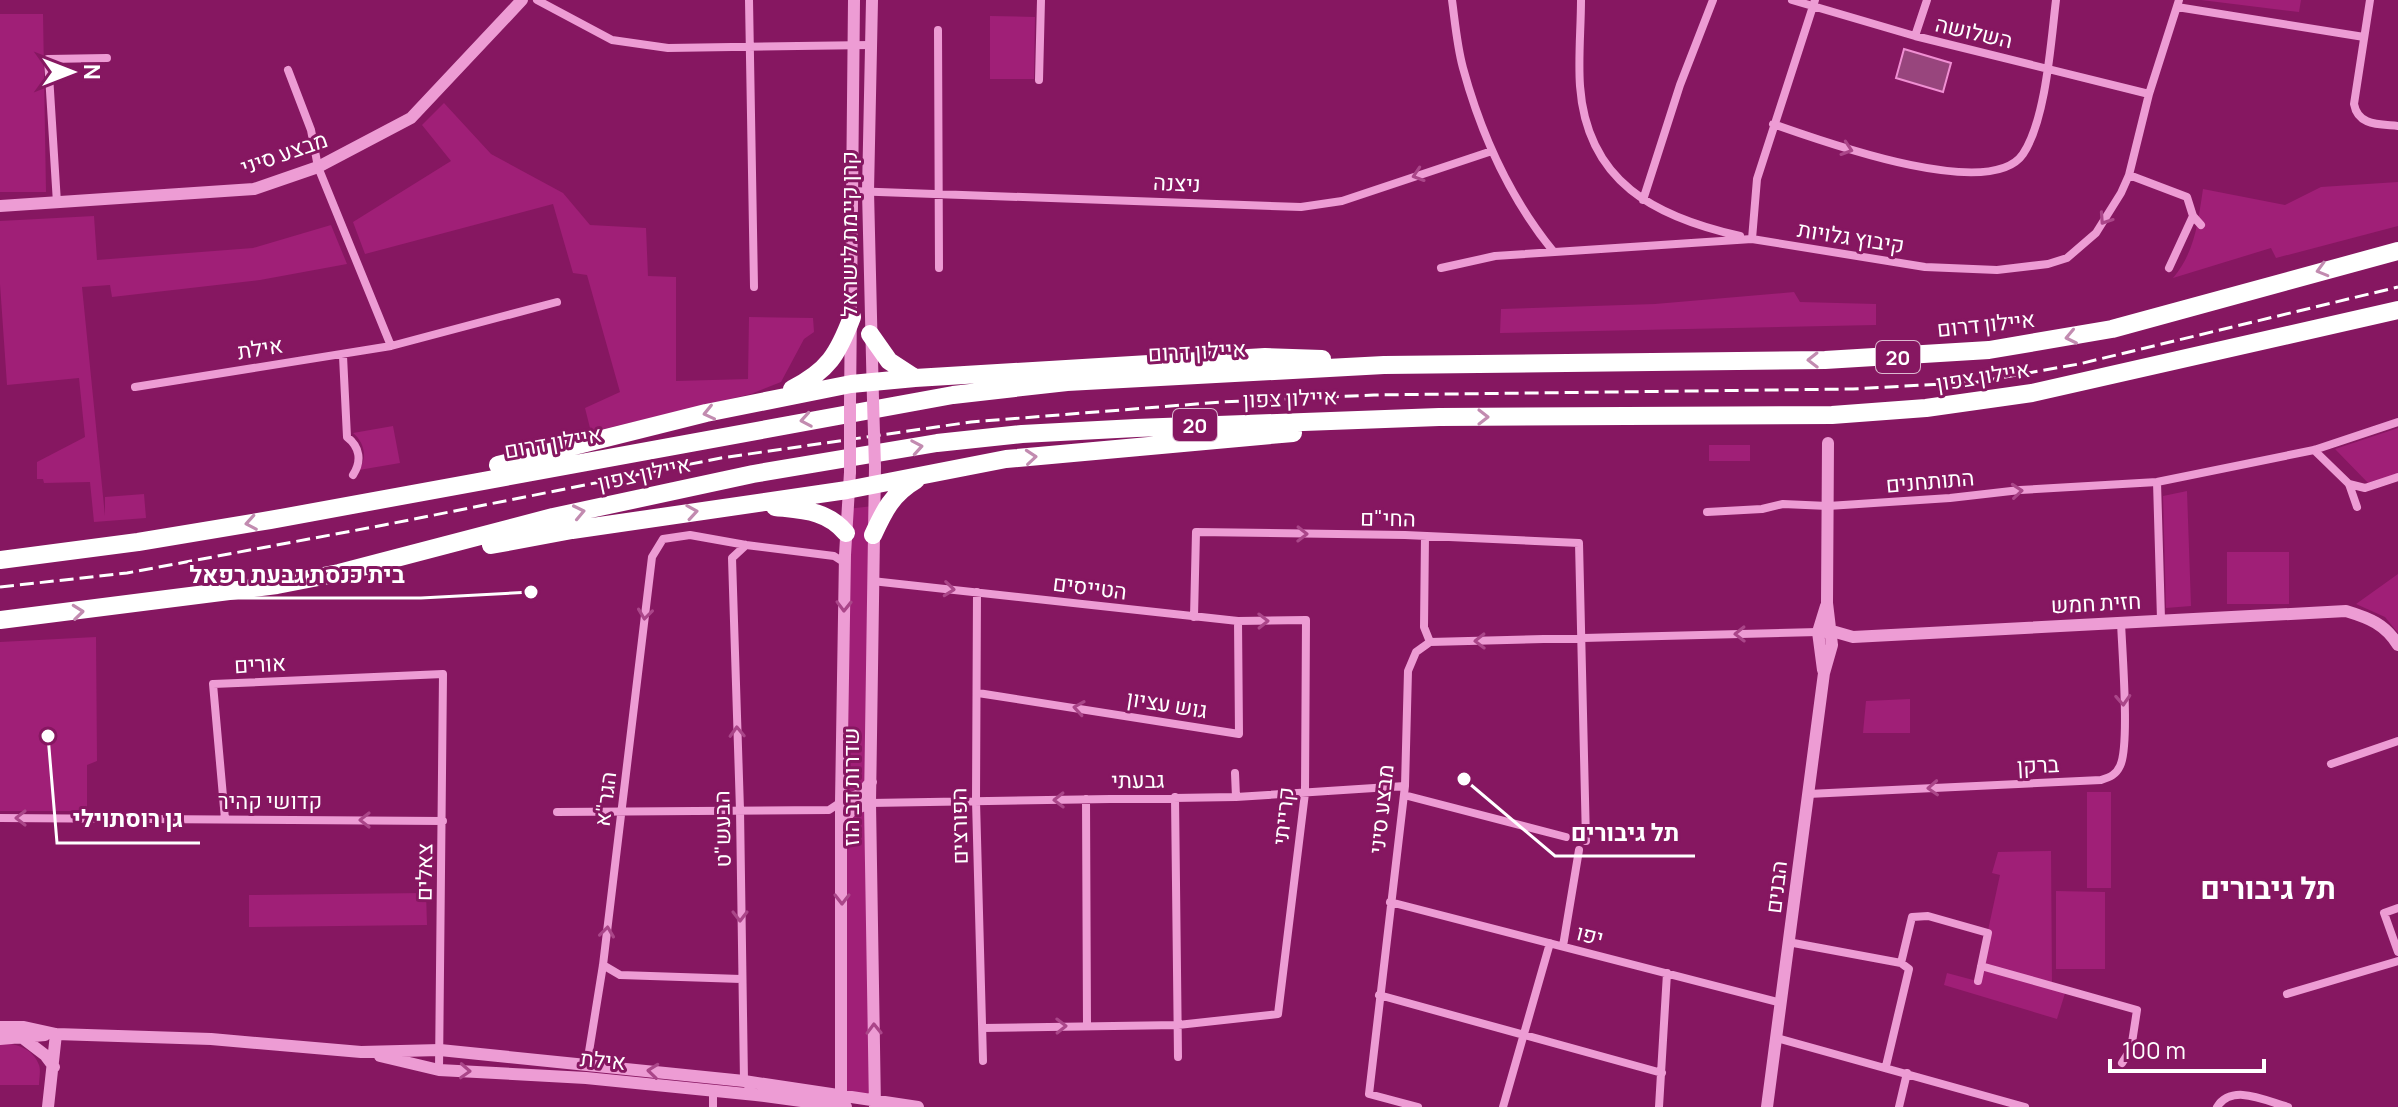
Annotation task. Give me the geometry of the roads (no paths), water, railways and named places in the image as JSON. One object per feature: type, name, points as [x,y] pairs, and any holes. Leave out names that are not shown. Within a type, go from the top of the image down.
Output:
[{"type":"highway","name":"איילון דרום","points":[[3,559],[138,542],[953,395],[1067,382],[1384,365],[1825,360],[1989,350],[2112,329],[2398,251]]},
{"type":"highway","name":"איילון צפון","points":[[0,621],[277,585],[339,573],[569,514],[753,474],[937,443],[1093,430],[1439,417],[1832,415],[1926,408],[2032,393],[2398,310]]},
{"type":"highway","points":[[771,399],[810,380],[826,368],[843,341],[852,317]]},
{"type":"highway","points":[[870,334],[889,361],[915,378]]},
{"type":"highway","points":[[328,508],[771,399],[851,384],[873,391],[915,378],[1265,357],[1384,365]]},
{"type":"highway","points":[[339,573],[572,530],[748,504],[874,476],[927,474],[1006,459],[1204,443],[1439,417]]},
{"type":"highway","points":[[873,535],[886,506],[896,494],[927,474]]},
{"type":"highway","points":[[748,504],[814,511],[838,523],[845,540]]},
{"type":"street","name":"מבצע סיני","points":[[0,206],[254,189],[318,167],[411,118],[522,0]]},
{"type":"street","points":[[537,0],[612,40],[668,48],[870,45]]},
{"type":"street","points":[[749,0],[754,287]]},
{"type":"street","name":"קרן קיימת לישראל","points":[[848,481],[854,0]]},
{"type":"street","name":"קרן קיימת לישראל","points":[[872,0],[868,191],[874,476]]},
{"type":"street","points":[[1039,80],[1041,0]]},
{"type":"street","points":[[1452,0],[1462,65],[1492,151],[1528,221],[1553,251]]},
{"type":"street","points":[[1581,0],[1580,87],[1596,147],[1612,171],[1631,192],[1688,222],[1752,239],[1757,179],[1814,4]]},
{"type":"street","points":[[1643,200],[1680,85],[1713,0]]},
{"type":"street","name":"השלושה","points":[[1792,0],[1915,36],[2149,94]]},
{"type":"street","points":[[1915,36],[1927,0]]},
{"type":"street","points":[[1773,124],[1861,154],[1932,170],[1975,172],[2007,166],[2022,157],[2031,140],[2047,68],[2056,0]]},
{"type":"street","points":[[2370,0],[2354,104],[2356,113],[2363,120],[2398,126]]},
{"type":"street","points":[[2178,3],[2364,37]]},
{"type":"street","name":"קיבוץ גלויות","points":[[1441,268],[1495,256],[1752,239],[1925,267],[1997,270],[2036,266],[2067,258],[2096,233],[2112,211],[2129,175],[2149,94],[2178,3]]},
{"type":"street","points":[[938,30],[939,268]]},
{"type":"street","points":[[57,203],[48,59],[107,58]]},
{"type":"street","points":[[288,70],[311,130],[318,167],[391,346]]},
{"type":"street","name":"ניצנה","points":[[851,191],[1301,207],[1342,201],[1492,151]]},
{"type":"street","points":[[2129,175],[2187,197],[2193,216],[2201,225]]},
{"type":"street","points":[[2169,268],[2193,216]]},
{"type":"street","name":"אילת","points":[[135,387],[343,356],[557,302]]},
{"type":"street","points":[[343,356],[347,437],[356,444],[359,453],[353,475]]},
{"type":"street","name":"התותחנים","points":[[1707,512],[1762,509],[1783,504],[1828,506],[2157,482],[2314,450],[2398,422]]},
{"type":"street","name":"הבנים","points":[[1767,1107],[1824,673],[1828,443]]},
{"type":"street","points":[[2314,450],[2349,484],[2357,507]]},
{"type":"street","name":"שדרות דב הוז","points":[[874,476],[870,803],[874,1103]]},
{"type":"street","points":[[2349,484],[2365,488],[2398,477]]},
{"type":"street","name":"שדרות דב הוז","points":[[841,1102],[839,560],[845,540],[848,481]]},
{"type":"street","points":[[2157,482],[2161,619]]},
{"type":"street","name":"החי\"ם","points":[[1194,617],[1196,532],[1425,536],[1579,543],[1581,638]]},
{"type":"street","name":"הגר\"א","points":[[587,1064],[603,965],[652,557],[663,539],[690,535],[725,541]]},
{"type":"street","points":[[1425,536],[1424,627],[1430,642]]},
{"type":"street","points":[[725,541],[839,560]]},
{"type":"street","name":"הבעש\"ט","points":[[725,541],[732,558],[744,1081]]},
{"type":"street","points":[[732,558],[746,545]]},
{"type":"street","name":"הטייסים","points":[[872,581],[1238,621],[1306,620]]},
{"type":"street","name":"הפורצים","points":[[977,592],[976,801],[983,1061]]},
{"type":"street","name":"חזית חמש","points":[[1430,642],[1581,638],[1825,638],[2340,611],[2382,629]]},
{"type":"street","name":"קרייתי","points":[[1178,1025],[1278,1014],[1305,793],[1306,620]]},
{"type":"street","name":"גוש עציון","points":[[978,693],[1239,734],[1238,621]]},
{"type":"street","name":"ברקן","points":[[1808,794],[2101,780],[2113,776],[2122,764],[2125,743],[2121,622]]},
{"type":"street","points":[[2382,629],[2398,645]]},
{"type":"street","points":[[2382,629],[2398,654]]},
{"type":"street","points":[[1581,638],[1586,841]]},
{"type":"street","name":"מבצע סיני","points":[[1418,1107],[1369,1094],[1405,790],[1408,671],[1416,652],[1430,642]]},
{"type":"street","name":"אורים","points":[[225,819],[213,684],[443,674]]},
{"type":"street","name":"צאלים","points":[[439,1070],[443,674]]},
{"type":"street","points":[[2331,764],[2398,741]]},
{"type":"street","points":[[1235,773],[1236,797]]},
{"type":"street","points":[[557,812],[829,810],[860,795],[871,782]]},
{"type":"street","name":"גבעתי","points":[[870,803],[1236,797],[1405,790],[1566,837]]},
{"type":"street","points":[[1175,797],[1178,1057]]},
{"type":"street","points":[[1086,799],[1087,1026]]},
{"type":"street","points":[[829,810],[841,821],[852,810],[870,803]]},
{"type":"street","name":"קדושי קהיר","points":[[0,818],[443,821]]},
{"type":"street","points":[[1563,946],[1579,850]]},
{"type":"street","name":"יפו","points":[[1390,902],[1781,1003]]},
{"type":"street","points":[[2398,908],[2384,913],[2398,952]]},
{"type":"street","points":[[1886,1066],[1912,917],[1928,916],[1988,933],[1978,981]]},
{"type":"street","points":[[1788,942],[1905,966]]},
{"type":"street","points":[[1503,1107],[1550,943]]},
{"type":"street","points":[[2287,994],[2398,961]]},
{"type":"street","points":[[603,965],[620,975],[741,979]]},
{"type":"street","points":[[1981,966],[2137,1010],[2131,1049],[2122,1063]]},
{"type":"street","points":[[1659,1107],[1667,973]]},
{"type":"street","points":[[1379,995],[1662,1073]]},
{"type":"street","points":[[983,1028],[1178,1025]]},
{"type":"street","name":"אילת","points":[[0,1027],[24,1027],[56,1034],[211,1039],[361,1052],[440,1050],[744,1081],[841,1102]]},
{"type":"street","points":[[48,1107],[56,1034]]},
{"type":"street","name":"אילת","points":[[0,1039],[56,1034]]},
{"type":"street","points":[[1777,1038],[2025,1107]]},
{"type":"street","points":[[24,1039],[45,1055],[54,1067]]},
{"type":"street","name":"אילת","points":[[361,1052],[439,1070],[571,1077],[841,1102]]},
{"type":"street","points":[[571,1077],[587,1064]]},
{"type":"street","points":[[1899,1107],[1907,1073]]},
{"type":"street","points":[[702,1076],[714,1091],[713,1107]]},
{"type":"street","points":[[744,1081],[756,1095]]},
{"type":"street","points":[[2217,1107],[2227,1096],[2237,1095],[2288,1107]]},
{"type":"street","points":[[841,1102],[918,1107]]},
{"type":"street","points":[[841,1102],[848,1107]]},
{"type":"railway","points":[[0,587],[127,573],[721,458],[971,422],[1221,402],[1374,395],[1853,389],[1977,382],[2079,364],[2398,287]]},
{"type":"place","name":"בית כנסת גבעת רפאל","points":[[531,592]]},
{"type":"place","name":"גן רוסתוילי","points":[[48,736]]},
{"type":"place","name":"תל גיבורים","points":[[1464,779]]},
{"type":"district","name":"תל גיבורים","points":[[2268,887]]}]
